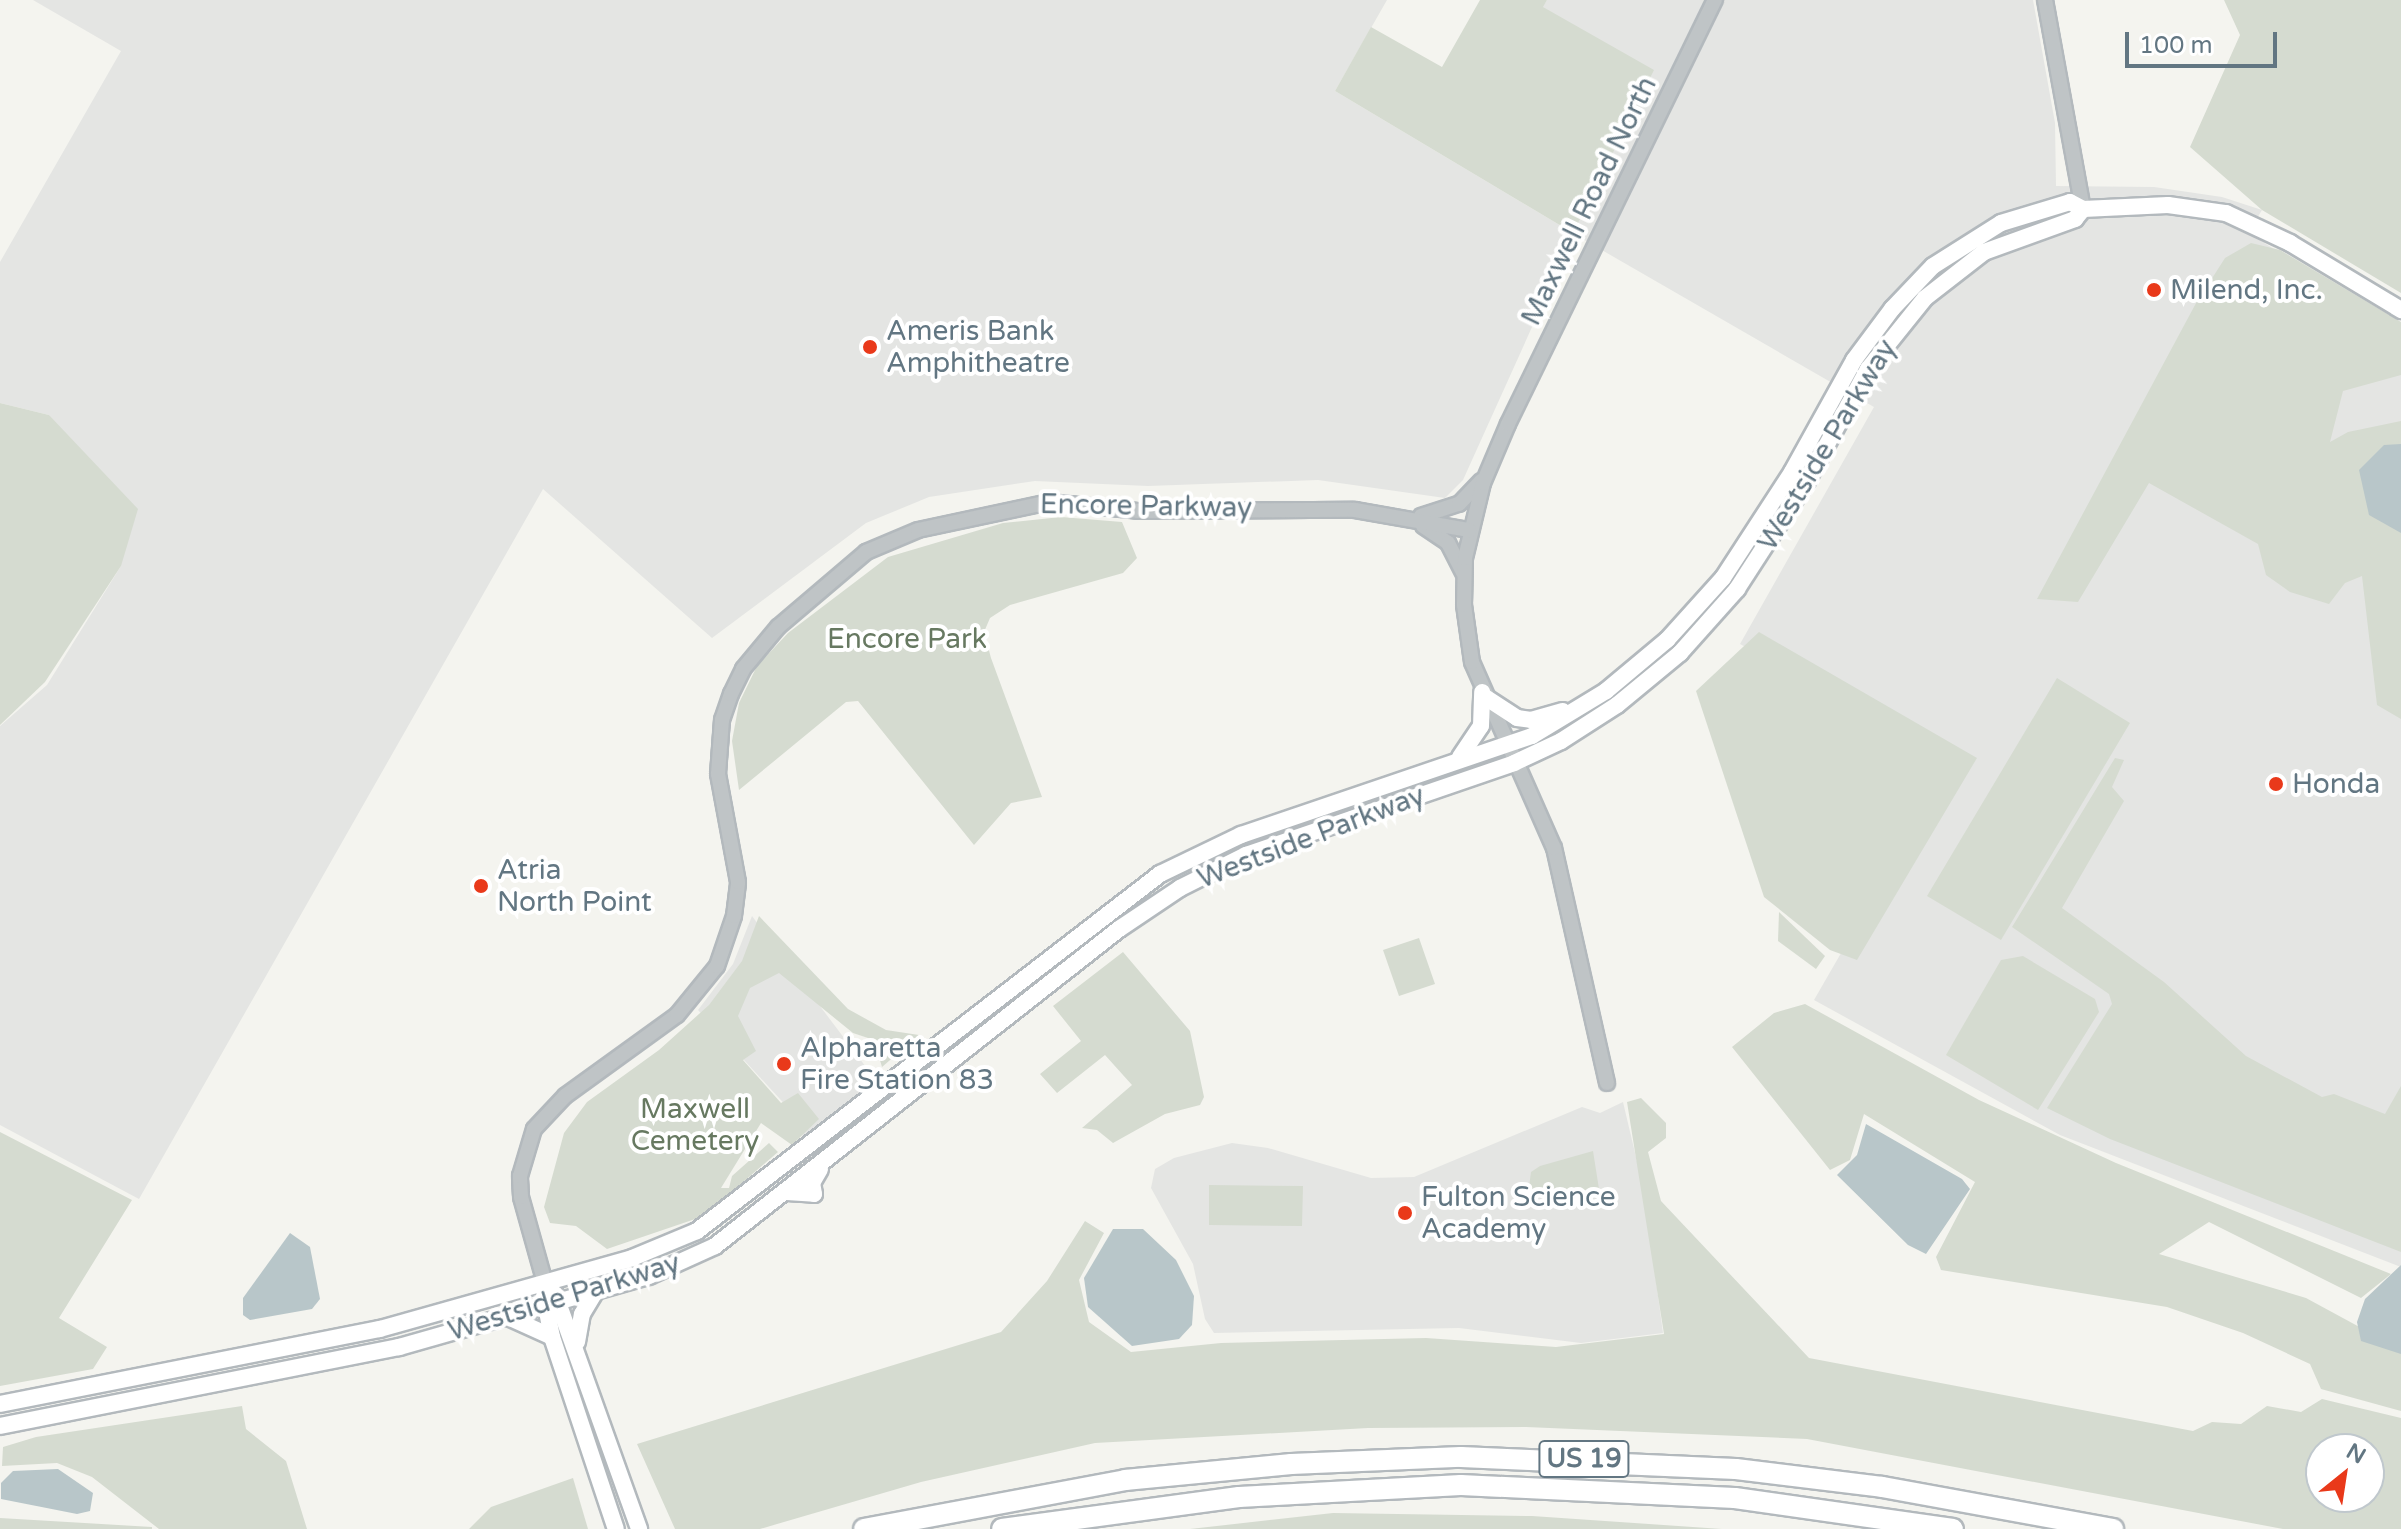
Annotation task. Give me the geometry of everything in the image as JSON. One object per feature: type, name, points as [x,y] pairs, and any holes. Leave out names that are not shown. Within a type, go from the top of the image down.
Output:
[{"type":"highway","name":"US 19","points":[[864,1529],[1125,1480],[1305,1463],[1475,1457],[1736,1469],[1882,1487],[2113,1529]]},
{"type":"highway","name":"US 19","points":[[1002,1529],[1239,1497],[1461,1485],[1735,1498],[1953,1529]]},
{"type":"main road","name":"Westside Parkway","points":[[0,1404],[347,1336],[649,1253],[713,1222],[1160,874],[1241,835],[1553,726],[1598,697],[1667,640],[1723,578],[1792,472],[1854,360],[1912,286],[1954,250],[2001,223],[2070,202],[2083,209],[2168,205],[2226,213],[2290,243],[2401,310]]},
{"type":"main road","name":"Westside Parkway","points":[[0,1426],[399,1347],[595,1292],[699,1255],[787,1192],[814,1194],[812,1183],[828,1159],[1119,929],[1180,888],[1246,855],[1514,763],[1561,741],[1617,705],[1701,630],[1772,537],[1868,369],[1944,279],[2008,239],[2075,219],[2083,209]]},
{"type":"main road","points":[[1483,694],[1501,711],[1531,720],[1598,697]]},
{"type":"main road","points":[[1455,760],[1481,726],[1483,694]]},
{"type":"main road","points":[[399,1347],[440,1324],[525,1300],[545,1283],[562,1301],[639,1529]]},
{"type":"main road","name":"Encore Parkway","points":[[545,1283],[543,1306],[616,1529]]},
{"type":"main road","points":[[577,1343],[582,1314],[595,1292]]},
{"type":"main road","points":[[507,1317],[552,1337]]},
{"type":"street","name":"Maxwell Road North","points":[[1486,475],[1715,0]]},
{"type":"street","points":[[2045,0],[2083,209]]},
{"type":"street","points":[[1486,475],[1469,530],[1465,576],[1467,641],[1483,694],[1554,848],[1607,1083]]},
{"type":"street","points":[[1412,518],[1459,504],[1486,475]]},
{"type":"street","name":"Encore Parkway","points":[[545,1283],[521,1197],[526,1150],[534,1129],[557,1103],[677,1015],[717,966],[734,916],[738,882],[718,774],[722,720],[743,669],[778,627],[866,552],[897,537],[1017,505],[1365,511],[1469,530]]},
{"type":"street","points":[[1365,511],[1440,534],[1465,576]]},
{"type":"shaded area","points":[[33,0],[1387,0],[1335,91],[1573,233],[1543,6],[1547,0],[2033,0],[2055,123],[2056,186],[2154,187],[2222,197],[2262,210],[2248,233],[2401,327],[2401,1267],[2060,1135],[1814,1000],[1950,764],[1740,644],[1874,407],[1574,234],[1463,480],[1445,498],[1318,480],[1148,486],[1035,481],[929,497],[866,523],[712,638],[543,489],[139,1199],[0,1125],[0,726],[47,685],[121,566],[49,415],[0,403],[0,262],[121,51]]},
{"type":"shaded area","points":[[2401,444],[2401,533],[2369,515],[2359,470],[2384,445]]},
{"type":"shaded area","points":[[752,916],[875,1079],[805,1191],[802,1123],[698,1010],[733,964]]},
{"type":"shaded area","name":"Fulton Science Academy","points":[[1623,1102],[1644,1191],[1663,1333],[1581,1343],[1459,1328],[1214,1333],[1205,1319],[1193,1264],[1151,1188],[1155,1169],[1174,1158],[1232,1143],[1268,1148],[1371,1178],[1414,1177],[1582,1107],[1600,1113]]},
{"type":"shaded area","points":[[1866,1124],[1962,1179],[1970,1189],[1926,1254],[1908,1245],[1837,1175],[1857,1155]]},
{"type":"shaded area","points":[[1113,1229],[1143,1229],[1176,1260],[1194,1296],[1192,1325],[1179,1339],[1132,1346],[1088,1307],[1084,1278]]},
{"type":"shaded area","points":[[290,1233],[310,1247],[320,1299],[312,1309],[250,1320],[243,1315],[243,1298]]},
{"type":"shaded area","points":[[2401,1265],[2401,1354],[2361,1341],[2357,1322],[2365,1299]]},
{"type":"shaded area","points":[[58,1469],[93,1493],[90,1511],[77,1514],[1,1499],[1,1483],[13,1471]]},
{"type":"green space","points":[[1480,0],[1547,0],[1543,7],[1654,70],[1573,233],[1335,91],[1371,27],[1442,67]]},
{"type":"green space","points":[[2224,0],[2401,0],[2401,293],[2262,210],[2190,147],[2240,35]]},
{"type":"green space","points":[[2251,243],[2280,250],[2401,322],[2401,375],[2343,391],[2330,442],[2348,432],[2401,421],[2401,719],[2377,705],[2362,576],[2345,583],[2329,604],[2290,592],[2266,575],[2258,544],[2149,483],[2078,602],[2037,599],[2195,305],[2225,258]]},
{"type":"green space","points":[[0,403],[49,415],[138,509],[121,566],[45,682],[0,725]]},
{"type":"green space","name":"Encore Park","points":[[1061,517],[1122,522],[1137,558],[1123,573],[1010,605],[990,618],[984,632],[1042,797],[1011,803],[974,845],[858,701],[846,702],[739,790],[732,741],[739,703],[757,666],[788,633],[888,557],[1003,523]]},
{"type":"green space","points":[[1759,632],[1977,758],[1857,960],[1830,950],[1764,897],[1696,691]]},
{"type":"green space","points":[[2057,678],[2130,723],[2001,940],[1927,896]]},
{"type":"green space","points":[[2115,758],[2124,760],[2112,787],[2124,801],[2062,908],[2164,982],[2246,1056],[2322,1097],[2334,1094],[2385,1114],[2401,1086],[2401,1252],[2110,1139],[2047,1108],[2112,1004],[2109,994],[2012,927]]},
{"type":"green space","points":[[1779,912],[1825,956],[1816,969],[1778,941]]},
{"type":"green space","name":"Maxwell Cemetery","points":[[759,916],[848,1009],[886,1030],[919,1035],[882,1067],[874,1040],[853,1033],[779,973],[750,988],[738,1016],[756,1051],[743,1060],[781,1103],[798,1093],[819,1119],[792,1145],[761,1123],[721,1188],[729,1188],[732,1176],[769,1143],[778,1152],[704,1216],[607,1249],[576,1226],[550,1223],[544,1207],[564,1133],[587,1102],[659,1050],[709,1005],[742,961]]},
{"type":"green space","points":[[1419,938],[1435,984],[1399,996],[1383,950]]},
{"type":"green space","points":[[1123,952],[1190,1031],[1204,1097],[1200,1105],[1165,1114],[1113,1143],[1097,1130],[1082,1128],[1132,1085],[1105,1055],[1057,1093],[1040,1074],[1081,1041],[1053,1006]]},
{"type":"green space","points":[[2023,956],[2095,999],[2099,1012],[2038,1110],[1946,1055],[2001,960]]},
{"type":"green space","points":[[1805,1004],[1979,1100],[2116,1163],[2391,1274],[2361,1298],[2209,1222],[2159,1254],[2306,1298],[2365,1330],[2401,1338],[2401,1411],[2321,1389],[2310,1364],[2243,1333],[2167,1307],[1941,1270],[1936,1257],[1975,1182],[1864,1114],[1850,1160],[1830,1170],[1732,1047],[1774,1013]]},
{"type":"green space","points":[[1641,1098],[1666,1123],[1666,1138],[1648,1152],[1661,1201],[1809,1358],[2193,1431],[2212,1422],[2241,1424],[2267,1406],[2301,1412],[2322,1399],[2401,1418],[2401,1529],[2283,1529],[1807,1439],[1526,1427],[1368,1428],[1095,1443],[921,1482],[760,1529],[675,1529],[637,1444],[1001,1332],[1047,1281],[1085,1221],[1104,1233],[1079,1280],[1089,1322],[1131,1352],[1221,1343],[1426,1338],[1556,1347],[1664,1334],[1627,1102]]},
{"type":"green space","points":[[0,1132],[132,1200],[59,1318],[107,1347],[93,1369],[0,1386]]},
{"type":"green space","points":[[1593,1151],[1599,1189],[1543,1194],[1529,1187],[1531,1172],[1540,1166]]},
{"type":"green space","points":[[1209,1185],[1303,1186],[1302,1226],[1209,1225]]},
{"type":"green space","points":[[242,1406],[246,1429],[286,1461],[307,1529],[159,1529],[92,1477],[57,1463],[2,1466],[3,1447],[36,1437]]},
{"type":"green space","points":[[573,1478],[588,1529],[469,1529],[491,1507]]},
{"type":"green space","points":[[1333,1513],[1532,1516],[1722,1529],[1190,1529]]},
{"type":"green space","points":[[0,1518],[152,1527],[152,1529],[0,1529]]},
{"type":"place","name":"Milend, Inc.","points":[[2154,290]]},
{"type":"place","name":"Ameris Bank Amphitheatre","points":[[870,347]]},
{"type":"place","name":"Honda","points":[[2276,784]]},
{"type":"place","name":"Atria North Point","points":[[481,886]]},
{"type":"place","name":"Alpharetta Fire Station 83","points":[[784,1064]]},
{"type":"place","name":"Fulton Science Academy","points":[[1405,1213]]}]
